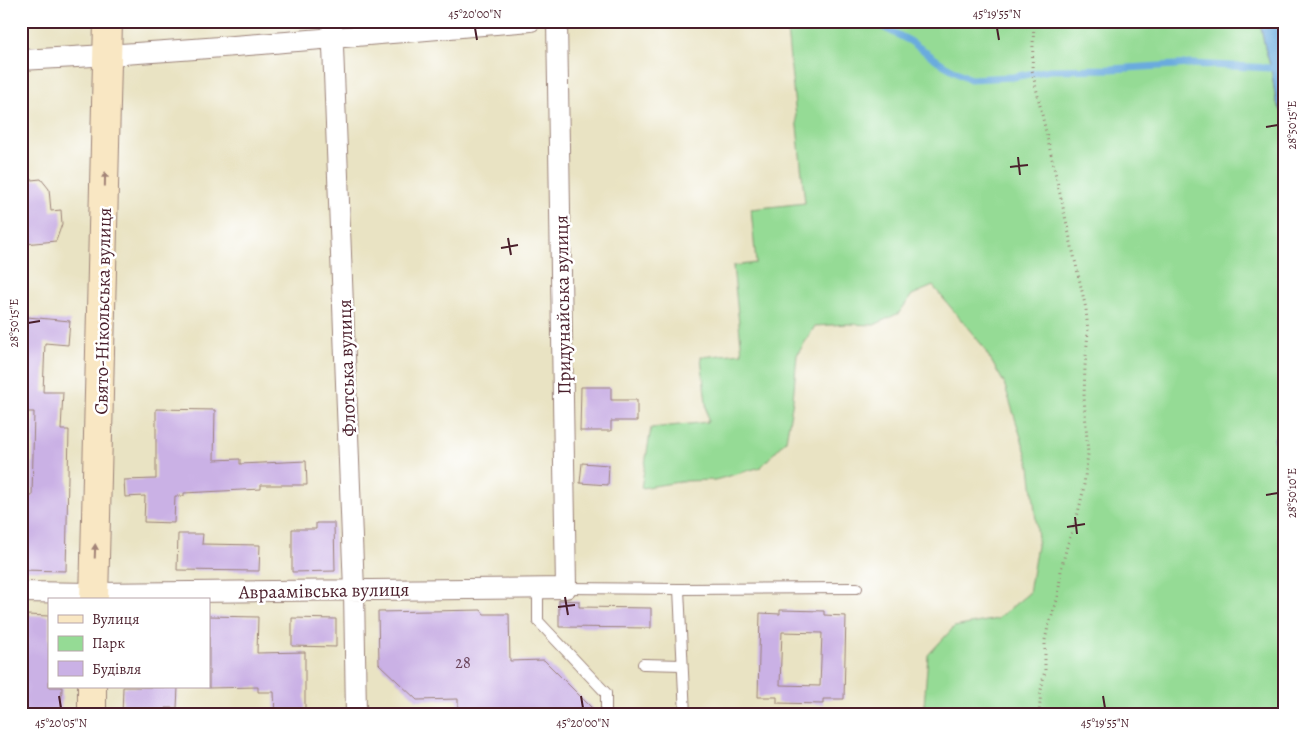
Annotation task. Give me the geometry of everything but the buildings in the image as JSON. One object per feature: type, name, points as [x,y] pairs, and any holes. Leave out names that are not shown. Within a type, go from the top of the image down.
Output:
[{"type":"main road","name":"Свято-Нікольська вулиця","points":[[94,597],[108,21]]},
{"type":"main road","points":[[92,688],[92,715]]},
{"type":"street","points":[[21,60],[108,56],[333,30],[531,21]]},
{"type":"street","name":"Придунайська вулиця","points":[[557,21],[566,588]]},
{"type":"street","name":"Флотська вулиця","points":[[333,30],[354,590],[356,715]]},
{"type":"street","name":"Авраамівська вулиця","points":[[21,592],[94,597],[354,590],[566,588]]},
{"type":"lane","points":[[538,588],[538,621],[606,693],[606,715]]},
{"type":"lane","points":[[566,588],[857,588]]},
{"type":"lane","points":[[679,589],[685,715]]},
{"type":"lane","points":[[642,664],[682,665]]},
{"type":"path","points":[[1034,21],[1032,70],[1086,309],[1088,332],[1084,397],[1088,454],[1083,492],[1077,517],[1066,546],[1058,597],[1045,640],[1045,670],[1039,715]]},
{"type":"green space","points":[[786,21],[1261,21],[1276,101],[1285,118],[1285,294],[1278,319],[1280,353],[1285,367],[1285,416],[1274,439],[1285,465],[1285,715],[926,715],[924,706],[928,655],[954,627],[997,619],[1029,593],[1038,539],[1030,466],[1004,383],[982,345],[933,286],[912,295],[899,313],[874,325],[815,326],[797,355],[793,400],[786,440],[761,467],[715,480],[685,481],[641,488],[651,428],[708,422],[701,357],[742,353],[733,266],[756,263],[751,209],[805,203]]},
{"type":"water","points":[[1261,21],[1282,21],[1285,24],[1285,118],[1276,101]]},
{"type":"water","points":[[1285,294],[1285,367],[1280,353],[1278,319]]},
{"type":"water","points":[[1285,416],[1285,465],[1274,439]]},
{"type":"waterway","points":[[856,21],[877,24],[910,41],[944,65],[970,79],[1013,77],[1050,70],[1112,69],[1191,64],[1271,68]]}]
